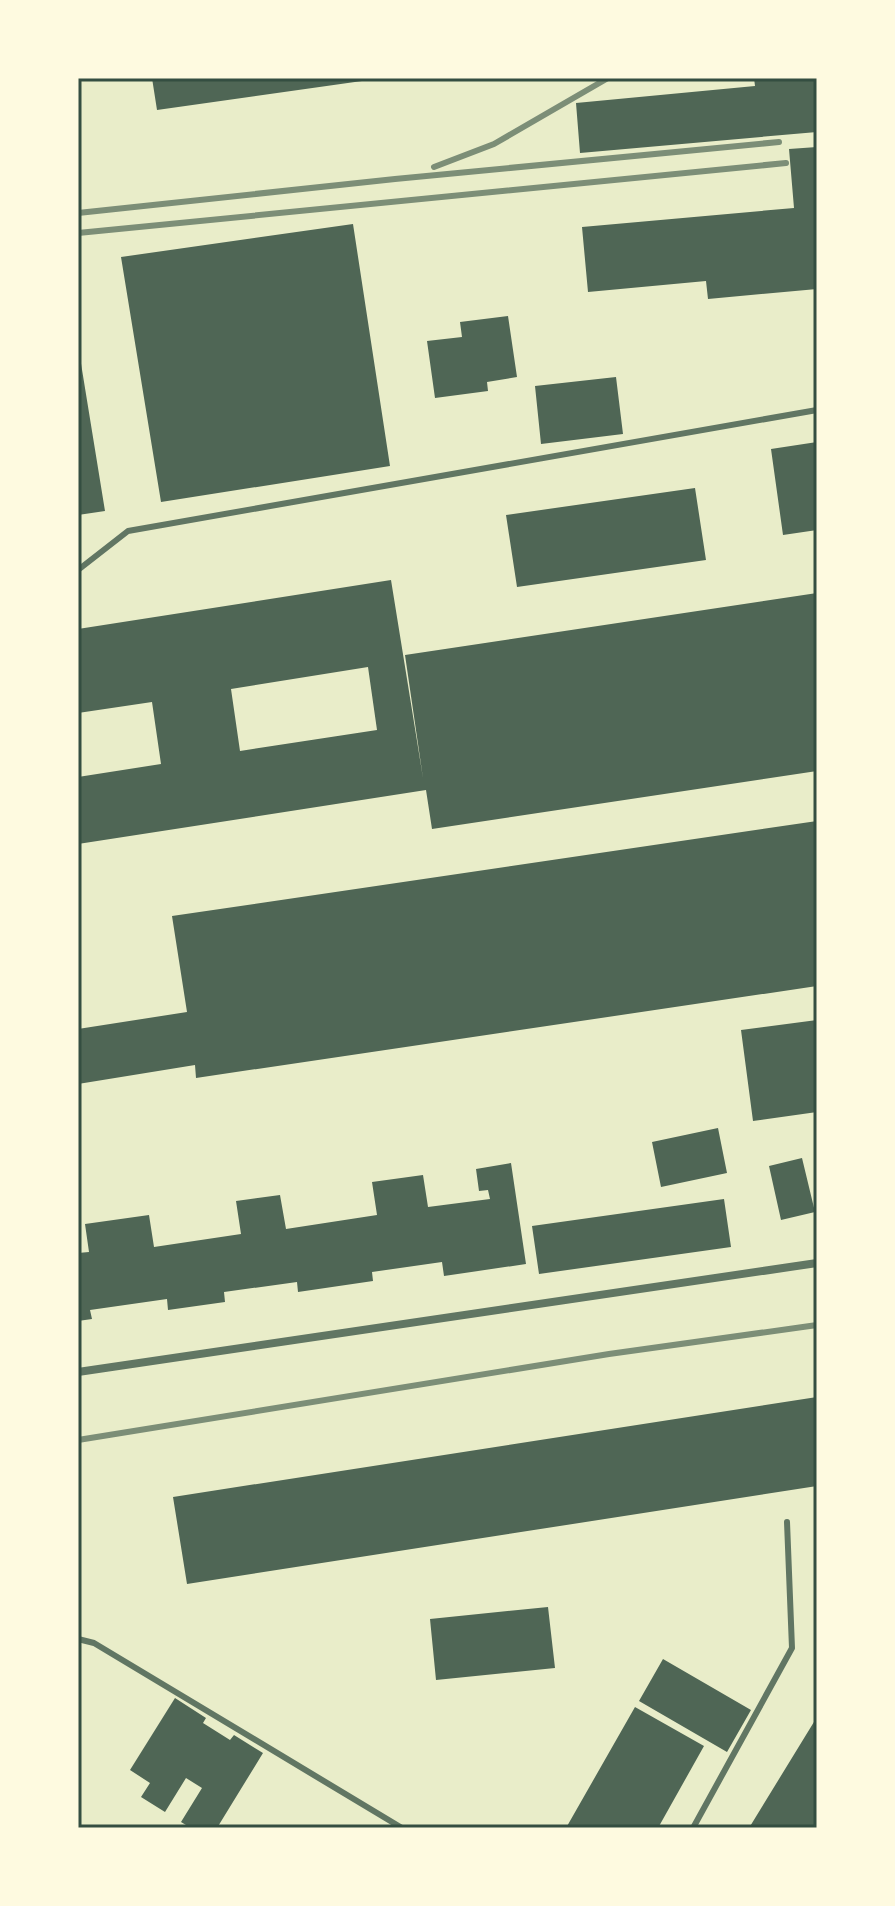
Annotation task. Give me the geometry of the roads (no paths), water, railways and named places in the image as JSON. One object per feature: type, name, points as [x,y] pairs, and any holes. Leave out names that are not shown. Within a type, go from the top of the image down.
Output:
[{"type":"street","points":[[78,1372],[817,1263]]},
{"type":"lane","points":[[78,570],[128,531],[817,410]]},
{"type":"lane","points":[[693,1828],[792,1648],[787,1522]]},
{"type":"lane","points":[[78,1639],[94,1643],[402,1828]]},
{"type":"railway","points":[[434,167],[494,144],[608,78]]},
{"type":"railway","points":[[78,213],[779,142]]},
{"type":"railway","points":[[78,233],[786,163]]},
{"type":"railway","points":[[78,1440],[609,1354],[817,1325]]}]
